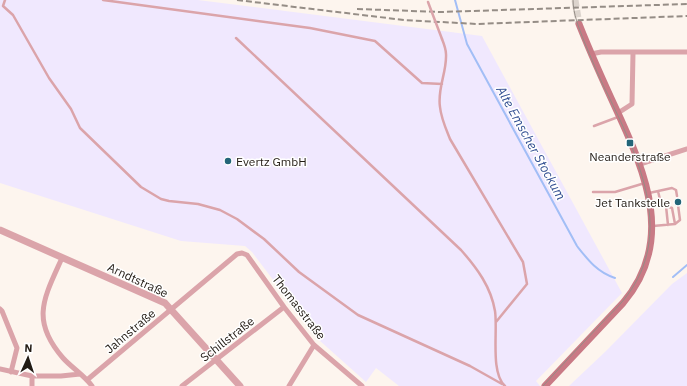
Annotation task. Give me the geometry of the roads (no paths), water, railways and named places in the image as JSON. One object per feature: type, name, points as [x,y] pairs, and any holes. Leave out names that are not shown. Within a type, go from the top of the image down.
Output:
[{"type":"main road","points":[[545,386],[623,303],[635,288],[648,256],[652,226],[646,183],[640,164],[579,24]]},
{"type":"street","points":[[592,54],[601,52],[687,52]]},
{"type":"street","points":[[619,115],[632,104],[634,53]]},
{"type":"street","points":[[640,164],[687,149]]},
{"type":"street","name":"Arndtstraße","points":[[0,230],[165,303],[240,386]]},
{"type":"street","name":"Thomasstraße","points":[[242,253],[247,255],[284,307],[314,345],[362,386]]},
{"type":"street","name":"Jahnstraße","points":[[87,380],[237,254],[242,253]]},
{"type":"street","points":[[62,258],[45,296],[43,310],[44,326],[51,342],[64,358],[92,386]]},
{"type":"street","name":"Schillstraße","points":[[182,386],[284,307]]},
{"type":"street","points":[[0,309],[17,348],[11,372]]},
{"type":"street","points":[[289,386],[314,345]]},
{"type":"street","points":[[0,369],[32,376],[61,376],[80,374]]},
{"type":"street","points":[[32,376],[32,386]]},
{"type":"lane","points":[[5,0],[3,6],[9,10],[17,21],[49,78],[71,110],[80,128],[141,187],[161,199],[198,204],[220,210],[237,219],[264,239],[299,272],[358,314],[470,366],[504,385]]},
{"type":"lane","points":[[104,0],[310,28],[375,42],[422,83],[442,84]]},
{"type":"lane","points":[[428,1],[446,53],[439,106],[444,124],[450,139],[523,262],[527,284],[495,322]]},
{"type":"lane","points":[[236,38],[461,250],[477,269],[489,291],[495,312],[497,368],[504,385]]},
{"type":"lane","points":[[594,126],[619,115]]},
{"type":"lane","points":[[593,192],[615,192],[646,183]]},
{"type":"lane","points":[[648,194],[672,188],[676,190],[677,196]]},
{"type":"lane","points":[[658,191],[661,204],[672,208],[675,224]]},
{"type":"lane","points":[[652,226],[675,224],[680,220],[678,205]]},
{"type":"lane","points":[[666,206],[668,225]]},
{"type":"waterway","name":"Alte Emscher Stockum","points":[[455,0],[467,44],[577,246],[589,261],[598,269],[615,278]]},
{"type":"waterway","name":"Alte Emscher Stockum","points":[[673,277],[687,265]]},
{"type":"tunnel","points":[[575,0],[579,24]]},
{"type":"tram line","points":[[543,386],[620,304],[631,290],[643,267],[649,243],[650,218],[640,169],[621,121],[599,77],[578,26],[573,0]]},
{"type":"railway","points":[[237,0],[404,20],[477,24],[687,16]]},
{"type":"railway","points":[[357,9],[441,12],[687,4]]},
{"type":"place","name":"Neanderstraße","points":[[630,143]]},
{"type":"place","name":"Evertz GmbH","points":[[228,161]]},
{"type":"place","name":"Jet Tankstelle","points":[[678,202]]}]
